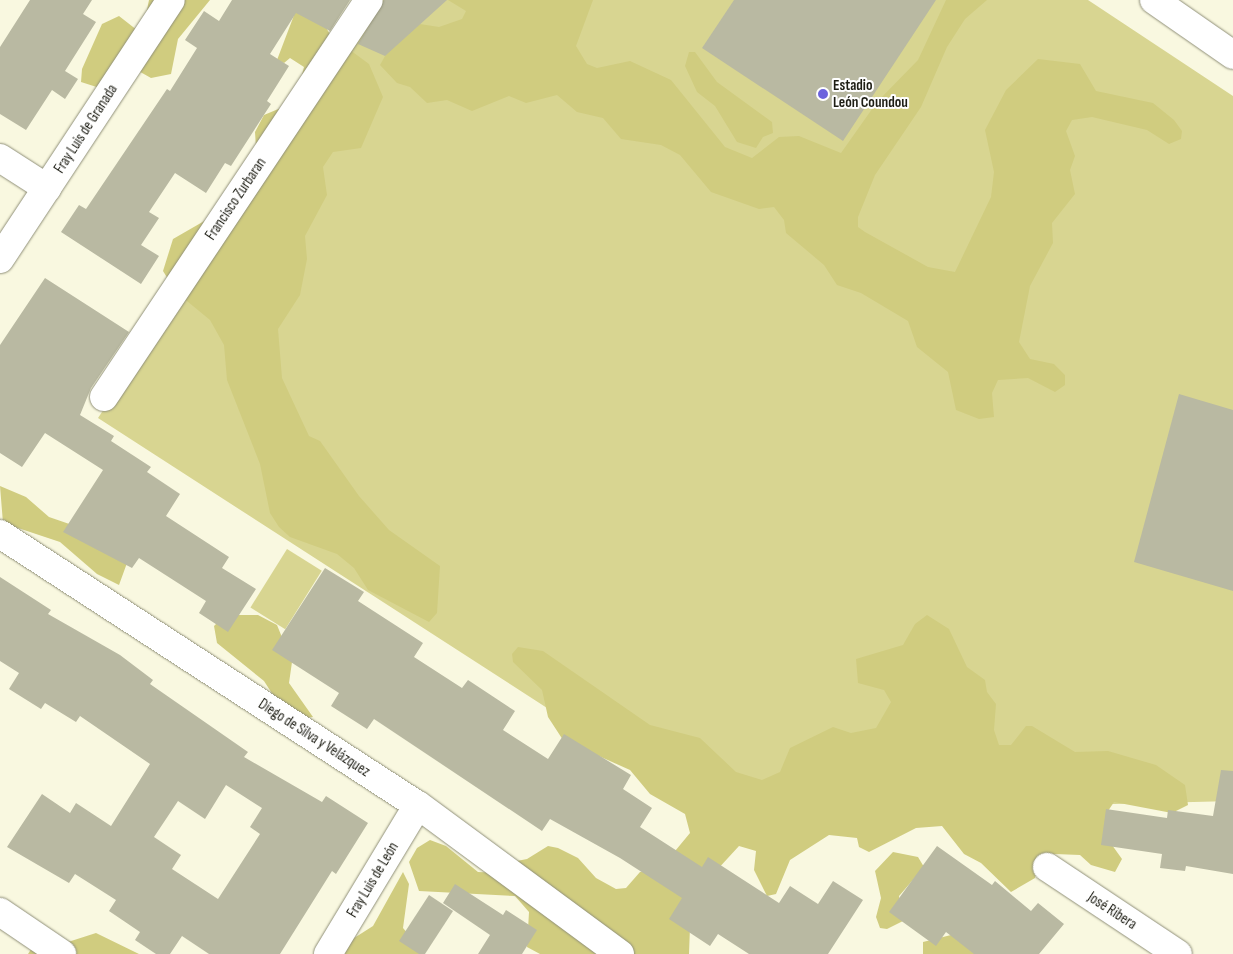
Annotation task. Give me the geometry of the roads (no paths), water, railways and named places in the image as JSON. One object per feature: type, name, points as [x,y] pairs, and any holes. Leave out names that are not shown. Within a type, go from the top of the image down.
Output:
[{"type":"street","name":"Fray Luis de Granada","points":[[0,259],[171,0]]},
{"type":"street","name":"Francisco Zurbaran","points":[[104,397],[369,0]]},
{"type":"street","points":[[1154,0],[1233,55]]},
{"type":"street","points":[[0,158],[47,188]]},
{"type":"street","name":"Diego de Silva y Velázquez","points":[[0,534],[418,805],[620,954]]},
{"type":"street","name":"Fray Luis de León","points":[[328,954],[418,805]]},
{"type":"street","name":"José Ribera","points":[[1046,867],[1178,954]]},
{"type":"street","points":[[0,912],[62,954]]},
{"type":"place","name":"Estadio León Coundou","points":[[823,94]]}]
